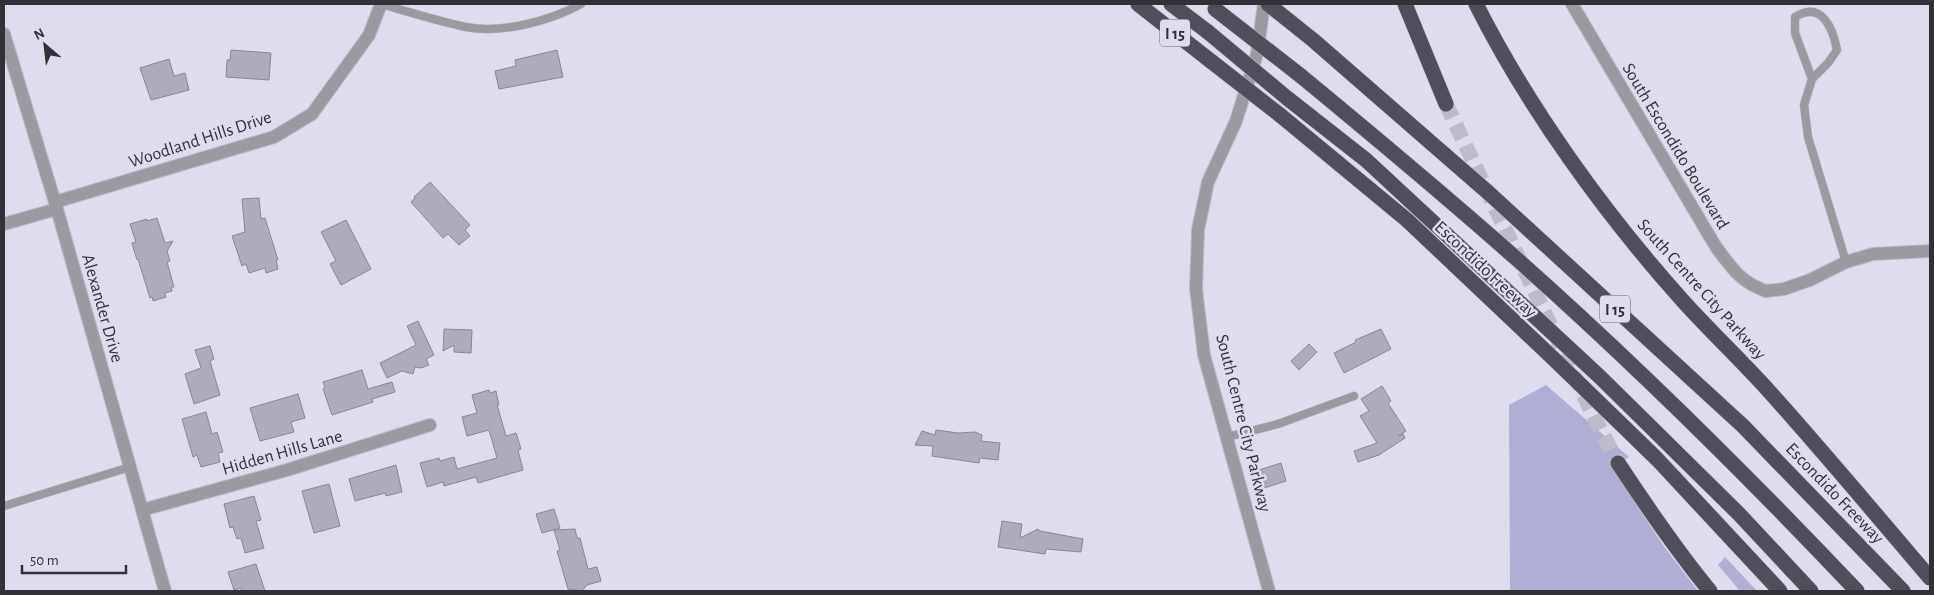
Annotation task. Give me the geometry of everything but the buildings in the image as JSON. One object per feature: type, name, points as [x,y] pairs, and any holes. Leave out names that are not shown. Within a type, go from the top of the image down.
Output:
[{"type":"highway","name":"Escondido Freeway","points":[[1138,4],[1280,115],[1407,220],[1657,459],[1780,591]]},
{"type":"highway","points":[[1171,4],[1366,160],[1587,364],[1724,500],[1811,591]]},
{"type":"highway","name":"Escondido Freeway","points":[[1266,4],[1313,40],[1491,195],[1743,426],[1903,591]]},
{"type":"highway","points":[[1405,4],[1446,104]]},
{"type":"highway","name":"South Centre City Parkway","points":[[1476,4],[1534,104],[1605,205],[1644,255],[1684,302],[1767,390],[1930,578]]},
{"type":"highway","points":[[1212,6],[1301,76],[1519,261],[1617,351],[1743,472],[1857,591]]},
{"type":"highway","points":[[1618,463],[1655,519],[1710,591]]},
{"type":"street","name":"Woodland Hills Drive","points":[[4,224],[56,205],[274,137],[312,114],[369,35],[381,4]]},
{"type":"street","name":"South Centre City Parkway","points":[[1266,4],[1257,54],[1236,121],[1208,182],[1198,230],[1196,289],[1204,355],[1269,591]]},
{"type":"street","name":"South Escondido Boulevard","points":[[1572,4],[1716,247],[1740,278],[1752,286],[1766,291],[1784,289],[1810,280],[1846,262]]},
{"type":"street","name":"Alexander Drive","points":[[4,34],[56,205],[166,591]]},
{"type":"street","points":[[1846,262],[1873,254],[1930,251]]},
{"type":"street","name":"Hidden Hills Lane","points":[[142,510],[288,470],[430,425]]},
{"type":"lane","points":[[381,4],[467,27],[483,28],[515,26],[562,14],[581,4]]},
{"type":"lane","points":[[1812,79],[1795,33],[1795,17],[1802,10],[1814,7],[1823,11],[1837,50],[1828,63],[1812,79],[1804,105],[1808,137],[1846,262]]},
{"type":"lane","points":[[1227,437],[1278,424],[1354,396]]},
{"type":"lane","points":[[4,506],[130,467]]},
{"type":"shaded area","points":[[1546,385],[1629,457],[1612,468],[1663,545],[1698,591],[1510,591],[1509,405]]},
{"type":"shaded area","points":[[1725,557],[1757,591],[1740,591],[1718,565]]},
{"type":"tunnel","points":[[1446,104],[1593,415],[1618,463]]}]
